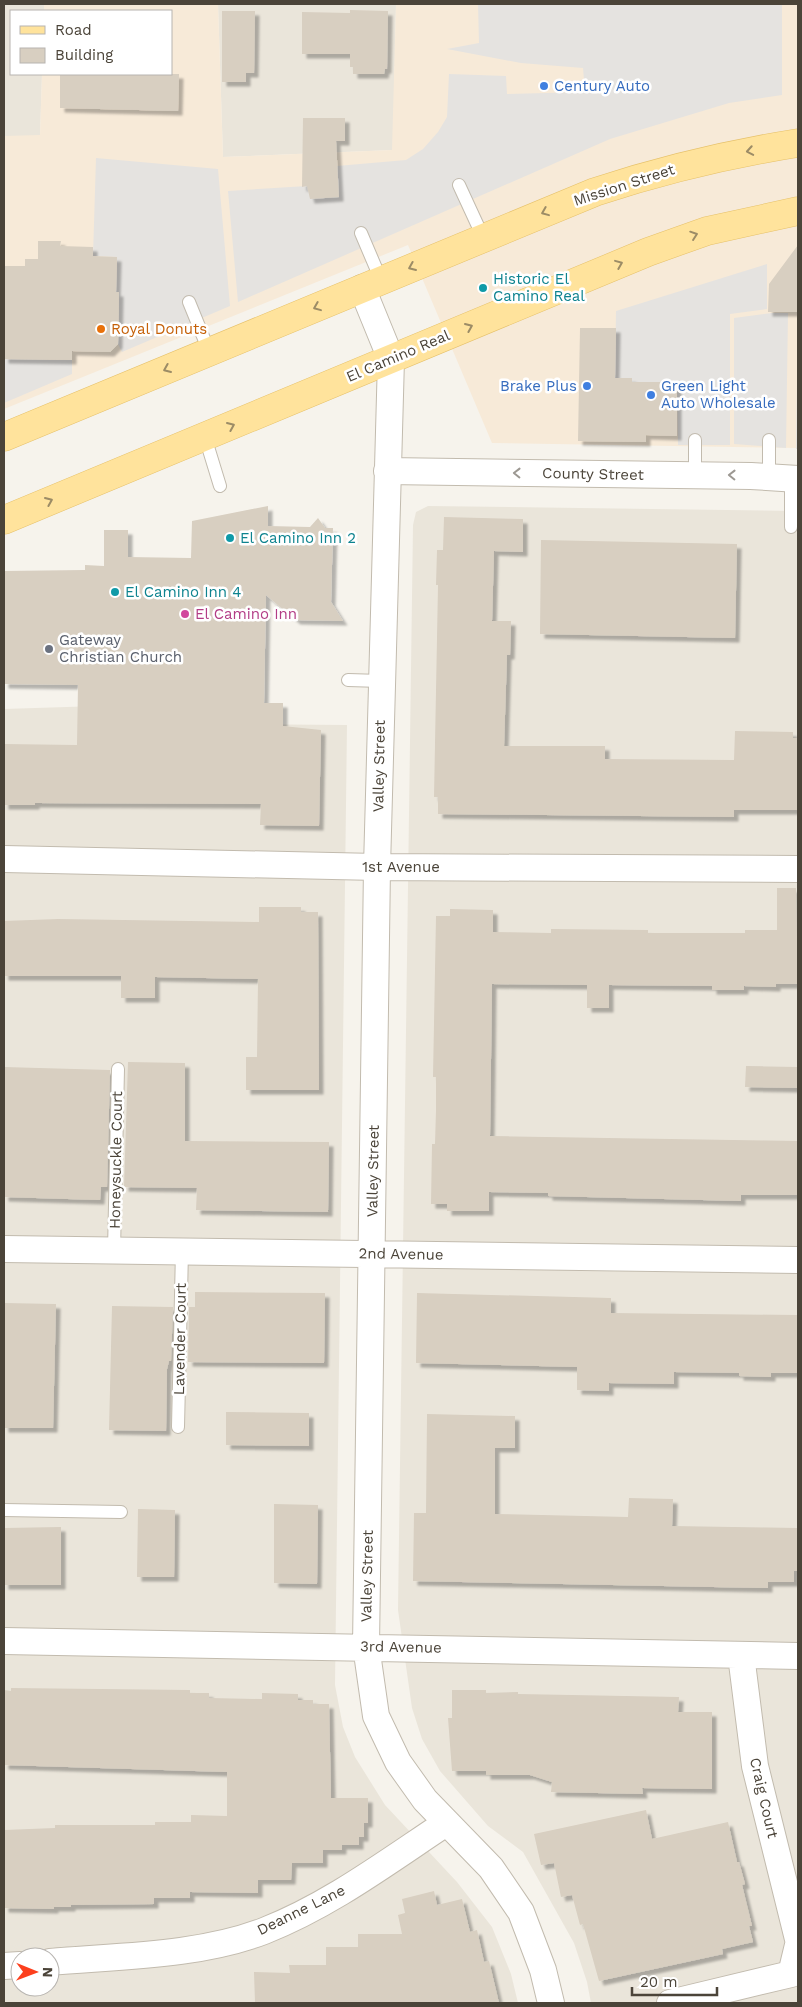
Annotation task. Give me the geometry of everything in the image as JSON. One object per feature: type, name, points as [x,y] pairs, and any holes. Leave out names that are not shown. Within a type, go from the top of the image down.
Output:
[{"type":"main road","name":"Mission Street","points":[[371,284],[595,192],[654,173],[746,152],[798,143]]},
{"type":"main road","name":"El Camino Real","points":[[4,520],[676,242],[735,224],[798,212]]},
{"type":"main road","points":[[4,437],[371,284]]},
{"type":"street","name":"Valley Street","points":[[371,284],[391,359],[377,867],[366,1646],[376,1716],[398,1762],[425,1800],[491,1868],[521,1912],[543,1970],[551,2003]]},
{"type":"street","name":"County Street","points":[[387,471],[786,478]]},
{"type":"street","name":"1st Avenue","points":[[4,859],[377,867],[798,869]]},
{"type":"street","name":"2nd Avenue","points":[[4,1249],[798,1260]]},
{"type":"street","name":"3rd Avenue","points":[[4,1641],[366,1646],[798,1656]]},
{"type":"street","name":"Craig Court","points":[[741,1655],[754,1766],[798,1939]]},
{"type":"street","name":"Deanne Lane","points":[[60,1961],[200,1948],[263,1932],[331,1899],[446,1823]]},
{"type":"street","points":[[670,2003],[791,1974],[798,1945]]},
{"type":"lane","points":[[459,185],[483,237]]},
{"type":"lane","points":[[361,233],[371,284]]},
{"type":"lane","points":[[189,302],[210,352]]},
{"type":"lane","points":[[205,437],[220,486]]},
{"type":"lane","points":[[695,440],[695,475]]},
{"type":"lane","points":[[769,440],[786,478],[791,528]]},
{"type":"lane","points":[[348,680],[382,681]]},
{"type":"lane","name":"Honeysuckle Court","points":[[114,1250],[118,1069]]},
{"type":"lane","name":"Lavender Court","points":[[178,1427],[182,1251]]},
{"type":"lane","points":[[4,1510],[121,1512]]},
{"type":"shaded area","points":[[4,4],[44,4],[44,10],[10,10],[10,75],[42,75],[40,136],[4,136]]},
{"type":"shaded area","points":[[44,4],[218,4],[223,157],[392,150],[396,4],[798,4],[798,448],[492,443],[408,245],[4,409],[4,136],[40,135],[42,75],[172,75],[172,10],[44,10]]},
{"type":"shaded area","points":[[218,4],[396,4],[393,150],[223,157]]},
{"type":"shaded area","points":[[478,4],[782,5],[782,95],[729,103],[610,139],[238,302],[228,191],[307,186],[337,166],[406,160],[423,149],[438,132],[447,117],[449,74],[506,76],[507,94],[585,92],[583,68],[521,63],[447,49],[479,43]]},
{"type":"shaded area","points":[[96,158],[218,169],[230,306],[122,352],[118,344],[119,292],[116,292],[117,257],[93,256]]},
{"type":"shaded area","points":[[767,264],[767,309],[730,314],[730,445],[678,445],[677,382],[632,382],[631,378],[615,378],[616,311]]},
{"type":"shaded area","points":[[788,313],[786,448],[734,444],[734,318]]},
{"type":"shaded area","points":[[798,318],[798,449],[796,449]]},
{"type":"shaded area","points":[[4,359],[72,360],[72,374],[4,403]]},
{"type":"shaded area","points":[[428,506],[798,511],[798,2003],[591,2003],[587,1982],[574,1943],[523,1852],[488,1826],[440,1771],[422,1739],[412,1708],[398,1610],[413,525],[416,512]]},
{"type":"shaded area","points":[[98,706],[99,723],[347,725],[335,1685],[343,1727],[355,1757],[385,1805],[457,1882],[492,1927],[511,1974],[518,2003],[4,2003],[4,709]]},
{"type":"building","points":[[350,10],[388,11],[387,69],[385,69],[384,74],[353,74],[353,67],[350,67],[350,54],[302,54],[302,12],[350,13]]},
{"type":"building","points":[[222,11],[255,11],[254,73],[246,73],[246,82],[222,82]]},
{"type":"building","points":[[179,74],[178,111],[60,108],[60,75]]},
{"type":"building","points":[[303,118],[345,118],[345,141],[336,141],[339,197],[310,199],[307,186],[302,187]]},
{"type":"building","points":[[38,241],[61,241],[60,246],[93,247],[93,256],[117,257],[116,292],[119,292],[118,344],[110,352],[72,351],[72,360],[4,359],[4,266],[25,266],[25,259],[38,259]]},
{"type":"building","points":[[798,245],[798,312],[768,312],[769,284]]},
{"type":"building","points":[[580,328],[616,328],[615,378],[632,378],[632,382],[677,382],[677,436],[646,435],[646,442],[578,441]]},
{"type":"building","points":[[268,506],[268,526],[310,527],[318,518],[325,528],[333,528],[331,602],[343,621],[296,620],[266,595],[264,703],[283,703],[283,726],[321,730],[319,826],[260,825],[261,804],[35,803],[35,805],[4,805],[4,744],[77,745],[78,685],[4,684],[4,571],[85,570],[85,565],[104,566],[104,530],[128,530],[128,557],[191,558],[192,521]]},
{"type":"building","points":[[444,517],[523,519],[523,552],[494,551],[492,621],[511,621],[510,655],[507,655],[504,746],[605,746],[605,759],[734,760],[735,731],[793,732],[793,738],[798,738],[798,810],[734,810],[734,817],[438,814],[438,797],[434,797],[438,585],[436,585],[437,550],[443,550]]},
{"type":"building","points":[[541,540],[737,544],[735,638],[540,634]]},
{"type":"building","points":[[777,888],[796,888],[798,984],[776,984],[776,987],[744,986],[744,990],[712,990],[712,986],[609,985],[609,1008],[587,1008],[587,985],[492,984],[490,1136],[798,1141],[798,1195],[741,1195],[741,1201],[548,1196],[548,1193],[489,1192],[489,1211],[447,1211],[447,1204],[431,1204],[432,1144],[435,1144],[436,1110],[436,1077],[433,1077],[436,916],[450,916],[450,909],[493,910],[493,932],[551,933],[551,929],[648,930],[648,933],[745,933],[745,930],[777,930]]},
{"type":"building","points":[[259,907],[301,907],[301,912],[318,912],[319,1090],[246,1090],[246,1057],[257,1057],[258,979],[155,977],[155,998],[121,998],[121,976],[4,976],[4,921],[58,919],[259,922]]},
{"type":"building","points":[[128,1062],[185,1063],[185,1141],[329,1142],[328,1212],[196,1210],[197,1188],[124,1187]]},
{"type":"building","points":[[746,1066],[798,1067],[798,1088],[745,1087]]},
{"type":"building","points":[[4,1067],[110,1070],[107,1187],[101,1187],[100,1200],[4,1197]]},
{"type":"building","points":[[195,1292],[325,1293],[324,1363],[188,1362],[189,1307],[195,1307]]},
{"type":"building","points":[[417,1293],[611,1298],[611,1313],[798,1315],[798,1373],[771,1373],[771,1377],[739,1376],[739,1373],[674,1372],[674,1384],[609,1383],[609,1391],[577,1390],[577,1367],[416,1363]]},
{"type":"building","points":[[4,1303],[56,1304],[53,1428],[4,1428]]},
{"type":"building","points":[[112,1306],[173,1307],[171,1361],[169,1361],[167,1369],[166,1431],[109,1430]]},
{"type":"building","points":[[226,1412],[309,1413],[309,1446],[226,1445]]},
{"type":"building","points":[[427,1414],[515,1416],[515,1448],[495,1448],[495,1514],[628,1517],[629,1498],[673,1499],[672,1526],[798,1528],[798,1571],[794,1571],[794,1582],[768,1582],[768,1588],[413,1581],[414,1513],[426,1513]]},
{"type":"building","points":[[274,1504],[318,1505],[317,1584],[274,1583]]},
{"type":"building","points":[[138,1509],[175,1510],[174,1577],[137,1577]]},
{"type":"building","points":[[61,1527],[61,1585],[4,1585],[4,1528]]},
{"type":"building","points":[[11,1688],[190,1690],[190,1693],[209,1693],[209,1698],[262,1699],[262,1693],[298,1694],[298,1700],[313,1700],[313,1704],[329,1704],[331,1798],[368,1798],[368,1823],[364,1823],[364,1837],[359,1837],[359,1845],[342,1845],[342,1850],[323,1850],[323,1863],[292,1863],[291,1880],[258,1880],[258,1893],[190,1892],[190,1898],[154,1898],[154,1904],[71,1905],[71,1907],[54,1907],[54,1909],[4,1908],[4,1830],[55,1828],[55,1825],[155,1825],[155,1822],[191,1822],[191,1815],[227,1816],[227,1772],[4,1765],[4,1690],[11,1691]]},
{"type":"building","points":[[452,1690],[486,1690],[486,1693],[518,1692],[518,1694],[679,1697],[678,1712],[712,1712],[712,1789],[642,1788],[643,1794],[551,1792],[552,1782],[530,1775],[486,1775],[486,1771],[452,1771],[448,1718],[452,1718]]},
{"type":"building","points":[[646,1810],[652,1839],[728,1822],[737,1862],[739,1862],[745,1884],[742,1885],[752,1926],[749,1926],[753,1942],[722,1949],[723,1954],[599,1981],[583,1924],[580,1925],[572,1895],[561,1897],[554,1863],[541,1865],[534,1834]]},
{"type":"building","points":[[434,1891],[437,1905],[462,1899],[470,1932],[477,1930],[484,1962],[489,1961],[499,2003],[255,2003],[254,1972],[290,1973],[289,1965],[326,1965],[326,1947],[358,1947],[358,1934],[402,1934],[398,1915],[405,1913],[402,1899]]},
{"type":"place","name":"Century Auto","points":[[544,86]]},
{"type":"place","name":"Historic El Camino Real","points":[[483,288]]},
{"type":"place","name":"Royal Donuts","points":[[101,329]]},
{"type":"place","name":"Brake Plus","points":[[587,386]]},
{"type":"place","name":"Green Light Auto Wholesale","points":[[651,395]]},
{"type":"place","name":"El Camino Inn 2","points":[[230,538]]},
{"type":"place","name":"El Camino Inn 4","points":[[115,592]]},
{"type":"place","name":"El Camino Inn","points":[[185,614]]},
{"type":"place","name":"Gateway Christian Church","points":[[49,649]]}]
